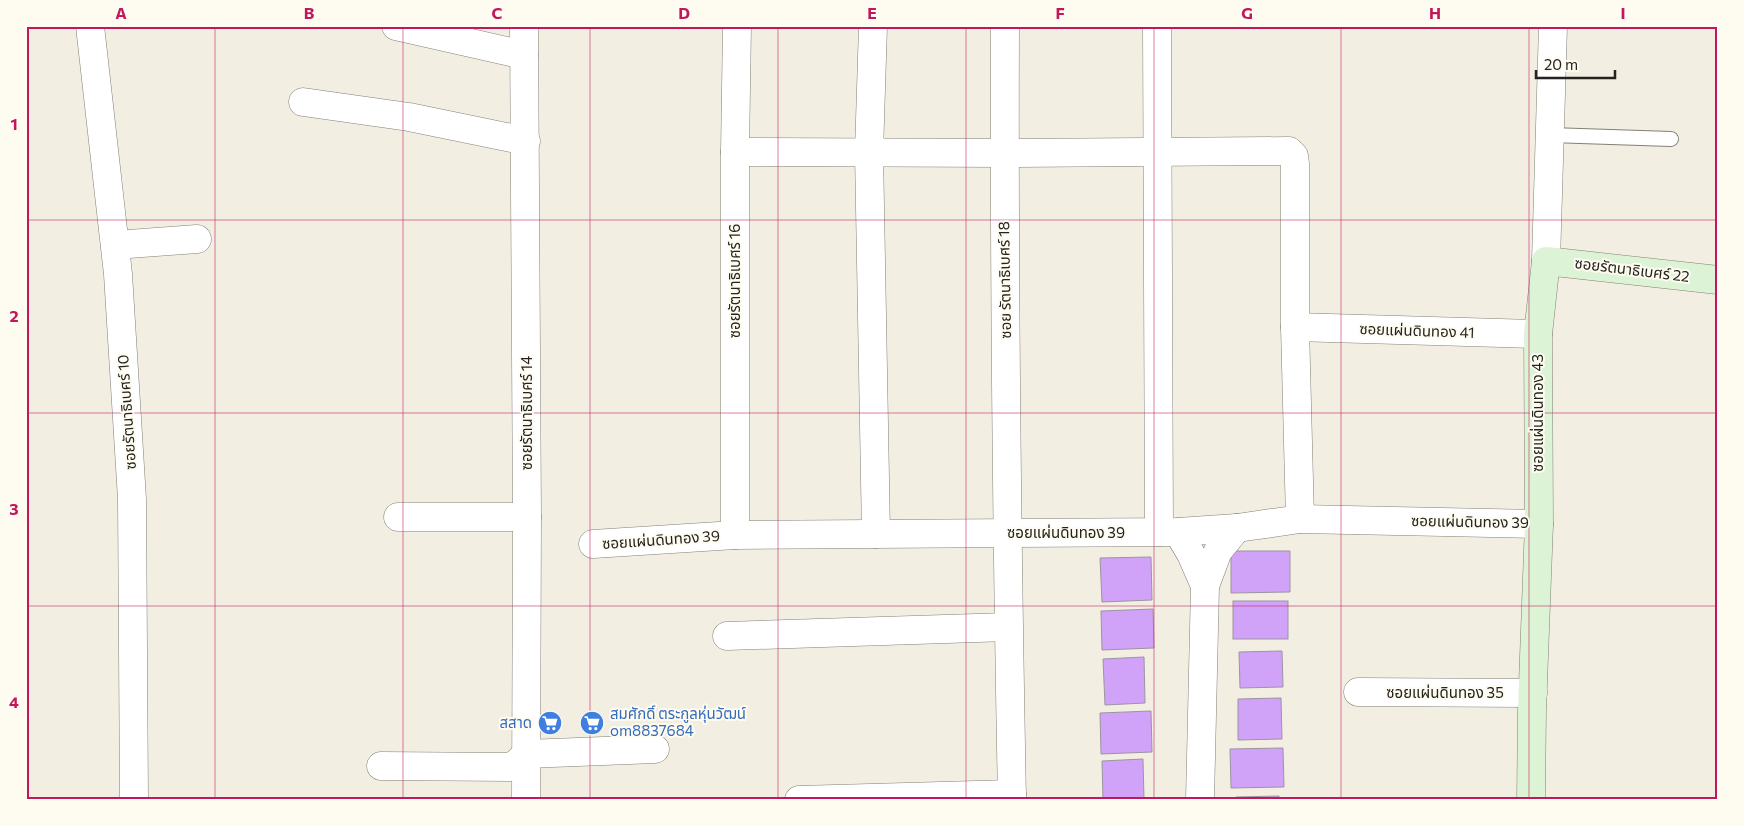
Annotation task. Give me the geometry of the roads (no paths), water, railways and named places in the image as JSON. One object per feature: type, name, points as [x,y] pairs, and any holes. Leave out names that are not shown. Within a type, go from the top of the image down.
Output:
[{"type":"street","name":"ซอยรัตนาธิเบศร์ 10","points":[[90,26],[115,245],[132,499],[134,800]]},
{"type":"street","points":[[396,26],[524,55]]},
{"type":"street","name":"ซอยรัตนาธิเบศร์ 14","points":[[524,26],[527,517],[526,800]]},
{"type":"street","name":"ซอยรัตนาธิเบศร์ 16","points":[[735,535],[735,152],[737,26]]},
{"type":"street","points":[[873,26],[869,152],[876,534]]},
{"type":"street","name":"ซอย รัตนาธิเบศร์ 18","points":[[1005,26],[1004,153],[1008,627],[1012,797]]},
{"type":"street","points":[[1157,26],[1158,152],[1169,532],[1191,554],[1205,586]]},
{"type":"street","name":"ซอยแผ่นดินทอง 43","points":[[1531,800],[1539,524],[1538,334],[1546,260],[1553,26]]},
{"type":"street","points":[[303,102],[409,117],[526,141]]},
{"type":"street","points":[[735,152],[1289,151],[1294,156],[1295,164],[1295,327],[1300,519]]},
{"type":"street","points":[[115,245],[197,239]]},
{"type":"street","name":"ซอยรัตนาธิเบศร์ 22","points":[[1546,260],[1718,280]]},
{"type":"street","name":"ซอยแผ่นดินทอง 41","points":[[1295,327],[1538,334]]},
{"type":"street","points":[[398,517],[527,517]]},
{"type":"street","name":"ซอยแผ่นดินทอง 39","points":[[594,544],[735,535],[1169,532],[1237,528],[1300,519],[1539,524]]},
{"type":"street","points":[[1200,800],[1205,586],[1218,551],[1237,528]]},
{"type":"street","points":[[727,636],[1008,627]]},
{"type":"street","name":"ซอยแผ่นดินทอง 35","points":[[1358,692],[1533,693]]},
{"type":"street","points":[[381,766],[510,767],[526,754],[655,749]]},
{"type":"street","points":[[799,800],[1012,797]]},
{"type":"lane","points":[[1550,135],[1671,139]]},
{"type":"place","name":"สสาด","points":[[550,723]]},
{"type":"place","name":"สมศักดิ์ ตระกูลหุ่นวัฒน์ om8837684","points":[[592,723]]}]
